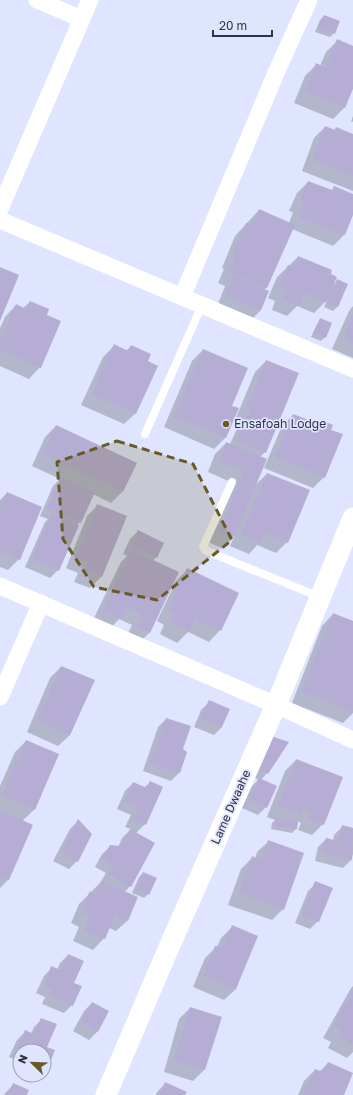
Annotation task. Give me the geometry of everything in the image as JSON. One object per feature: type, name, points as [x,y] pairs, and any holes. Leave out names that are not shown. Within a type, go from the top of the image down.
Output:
[{"type":"street","points":[[37,0],[82,19]]},
{"type":"street","points":[[0,209],[90,0]]},
{"type":"street","points":[[182,297],[276,73],[309,0]]},
{"type":"street","points":[[0,220],[353,369]]},
{"type":"street","name":"Lame Dwaahe","points":[[106,1095],[169,946],[276,705],[353,518]]},
{"type":"street","points":[[0,586],[276,705],[353,740]]},
{"type":"street","points":[[0,696],[41,604]]},
{"type":"lane","points":[[145,434],[202,305]]},
{"type":"lane","points":[[232,482],[204,550],[321,597]]},
{"type":"highlighted area","points":[[117,441],[193,464],[232,540],[157,600],[94,587],[63,539],[57,462]]},
{"type":"building","points":[[324,15],[340,21],[335,34],[318,27]]},
{"type":"building","points":[[337,39],[353,46],[353,89],[345,108],[305,92],[316,63],[326,68]]},
{"type":"building","points":[[325,126],[335,130],[336,127],[353,134],[353,176],[312,160]]},
{"type":"building","points":[[308,181],[332,190],[334,186],[353,194],[353,215],[345,235],[298,217],[304,201],[300,200]]},
{"type":"building","points":[[259,209],[295,225],[267,288],[228,272],[235,258],[232,256],[246,223],[252,226]]},
{"type":"building","points":[[298,256],[332,270],[331,274],[337,277],[326,302],[304,293],[299,306],[282,299],[286,290],[278,287],[288,265],[293,267]]},
{"type":"building","points":[[0,267],[19,275],[0,321]]},
{"type":"building","points":[[233,276],[269,291],[261,310],[225,296]]},
{"type":"building","points":[[337,279],[348,284],[338,307],[327,303]]},
{"type":"building","points":[[30,301],[49,309],[47,315],[61,321],[41,368],[0,350],[0,340],[16,304],[26,309]]},
{"type":"building","points":[[353,314],[353,343],[343,338]]},
{"type":"building","points":[[320,318],[332,323],[326,338],[314,333]]},
{"type":"building","points":[[114,344],[128,351],[131,345],[151,354],[148,361],[158,366],[136,414],[92,394]]},
{"type":"building","points":[[203,349],[248,368],[232,406],[239,408],[226,438],[174,416]]},
{"type":"building","points":[[266,360],[299,373],[266,453],[237,441],[251,408],[247,406]]},
{"type":"building","points":[[293,414],[319,424],[321,420],[333,425],[331,430],[343,434],[325,478],[275,457]]},
{"type":"building","points":[[56,425],[137,463],[123,492],[43,454]]},
{"type":"building","points":[[226,442],[267,459],[234,537],[219,531],[244,471],[218,461]]},
{"type":"building","points":[[267,473],[310,490],[288,543],[265,533],[261,543],[241,535]]},
{"type":"building","points":[[61,477],[95,492],[81,523],[47,508]]},
{"type":"building","points":[[7,492],[42,507],[20,560],[0,551],[0,509]]},
{"type":"building","points":[[97,504],[127,516],[102,577],[85,570],[88,562],[76,557]]},
{"type":"building","points":[[52,513],[79,525],[59,571],[32,559]]},
{"type":"building","points":[[138,530],[164,543],[157,558],[131,546]]},
{"type":"building","points":[[131,550],[179,572],[150,633],[137,626],[142,614],[127,607],[121,619],[103,611]]},
{"type":"building","points":[[187,568],[239,593],[221,631],[195,619],[189,632],[170,623],[175,613],[168,610]]},
{"type":"building","points":[[333,613],[353,621],[353,712],[302,691]]},
{"type":"building","points":[[61,666],[95,680],[70,735],[37,721]]},
{"type":"building","points":[[209,700],[230,709],[222,727],[201,719]]},
{"type":"building","points":[[166,718],[191,726],[183,749],[187,752],[180,773],[150,763]]},
{"type":"building","points":[[268,735],[289,742],[268,774],[257,766]]},
{"type":"building","points":[[26,740],[59,754],[35,810],[2,795]]},
{"type":"building","points":[[296,759],[343,777],[324,825],[308,819],[311,812],[304,809],[301,815],[278,806]]},
{"type":"building","points":[[259,778],[277,786],[267,808],[249,800]]},
{"type":"building","points":[[150,781],[163,787],[146,825],[133,819],[138,807],[124,801],[133,782],[147,788]]},
{"type":"building","points":[[0,810],[33,825],[9,880],[0,876]]},
{"type":"building","points":[[276,818],[298,821],[297,829],[275,826]]},
{"type":"building","points":[[78,819],[92,834],[78,862],[61,853]]},
{"type":"building","points":[[342,825],[353,828],[352,860],[322,853],[326,838],[338,841]]},
{"type":"building","points":[[130,829],[155,843],[131,887],[108,874],[113,865],[102,859],[110,845],[121,846]]},
{"type":"building","points":[[268,840],[304,853],[284,910],[239,893],[252,856],[261,860]]},
{"type":"building","points":[[143,872],[157,878],[149,895],[136,888]]},
{"type":"building","points":[[101,881],[138,897],[128,921],[115,915],[105,939],[84,930],[90,915],[81,912],[90,891],[95,897]]},
{"type":"building","points":[[315,881],[333,888],[319,922],[302,915]]},
{"type":"building","points":[[232,925],[258,936],[236,989],[203,976],[215,946],[224,946]]},
{"type":"building","points":[[68,954],[84,961],[74,983],[82,986],[73,1006],[49,995],[52,989],[44,985],[51,966],[61,970]]},
{"type":"building","points":[[353,991],[353,1045],[339,1036],[342,1031],[333,1026]]},
{"type":"building","points":[[92,1002],[109,1011],[98,1032],[81,1023]]},
{"type":"building","points":[[190,1007],[222,1017],[205,1070],[174,1061]]},
{"type":"building","points":[[41,1018],[57,1024],[49,1043],[20,1043],[25,1030],[34,1034]]},
{"type":"building","points":[[52,1049],[55,1050],[52,1058]]},
{"type":"building","points":[[328,1062],[353,1073],[344,1095],[303,1095],[315,1069],[323,1072]]},
{"type":"building","points":[[165,1082],[187,1092],[185,1095],[160,1095]]},
{"type":"building","points":[[13,1083],[29,1090],[27,1095],[8,1095]]},
{"type":"place","name":"Ensafoah Lodge","points":[[226,424]]}]
